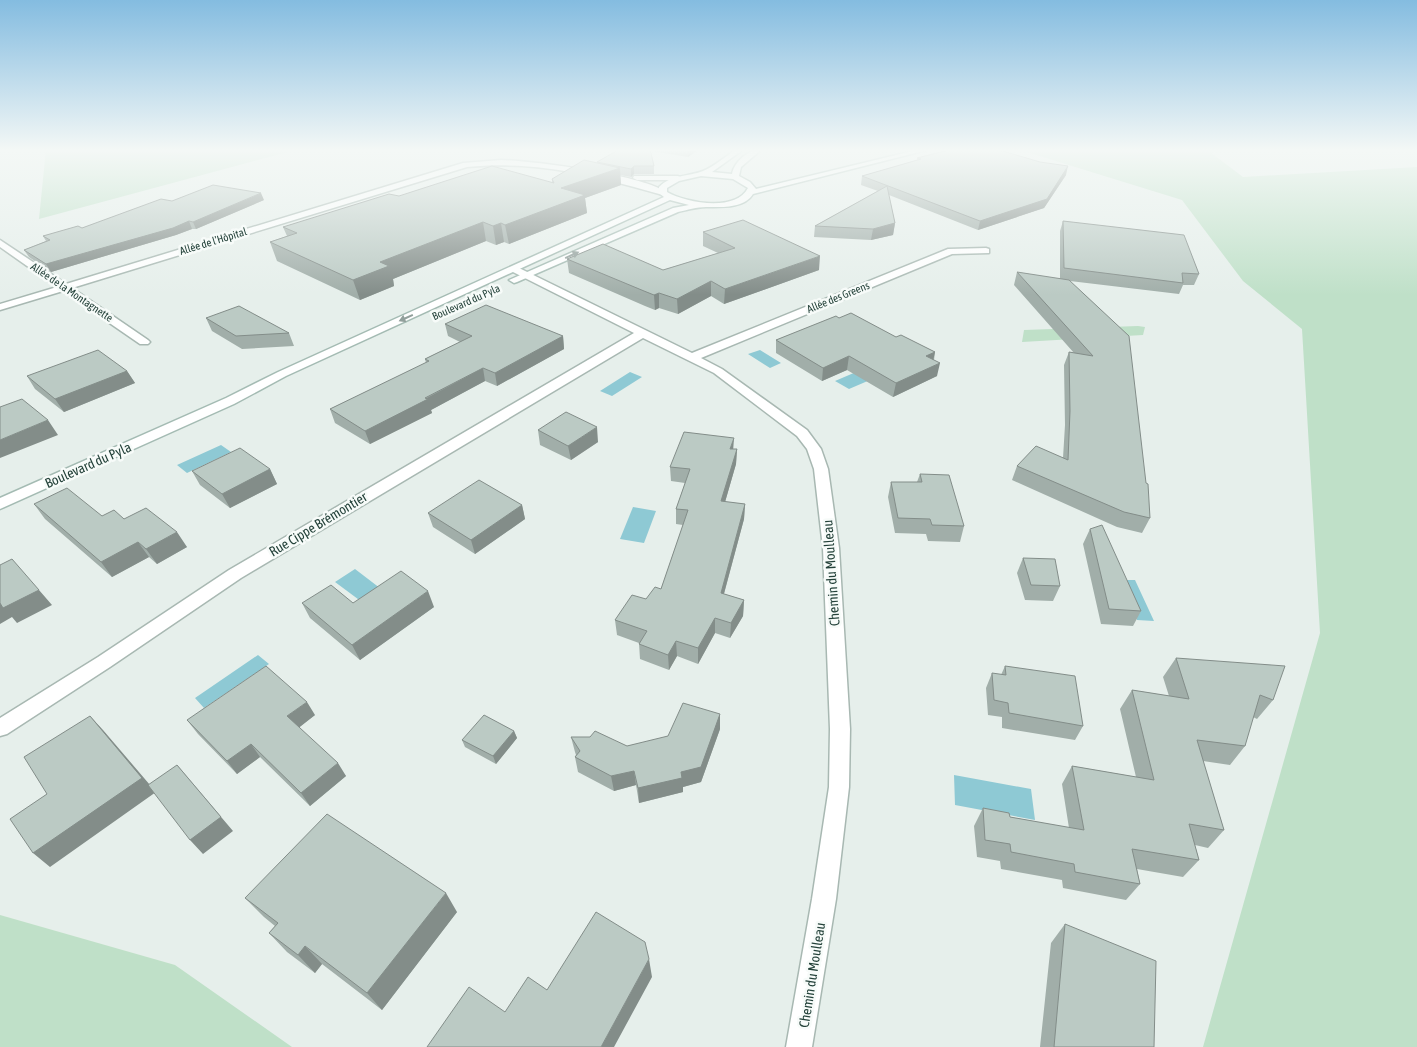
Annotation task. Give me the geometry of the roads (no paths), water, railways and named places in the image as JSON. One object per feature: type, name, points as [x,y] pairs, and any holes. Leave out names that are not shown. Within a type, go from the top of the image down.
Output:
[{"type":"street","name":"Allée de l’Hôpital","points":[[0,307],[354,198]]},
{"type":"street","name":"Boulevard du Pyla","points":[[0,504],[230,401],[292,379],[521,272],[661,198]]},
{"type":"street","name":"Allée de l’Hôpital","points":[[672,198],[683,203],[703,205]]},
{"type":"street","points":[[703,205],[729,204],[745,198]]},
{"type":"street","name":"Boulevard du Pyla","points":[[521,272],[676,210],[703,205]]},
{"type":"street","name":"Allée de la Montagnette","points":[[0,243],[144,342]]},
{"type":"street","name":"Allée des Greens","points":[[693,357],[952,251],[986,251]]},
{"type":"street","name":"Chemin du Moulleau","points":[[521,272],[718,371],[802,433],[814,448],[821,469],[831,548],[840,729],[838,788],[824,899],[799,1047]]},
{"type":"street","name":"Rue Cippe Brémontier","points":[[0,728],[104,662],[235,574],[644,333]]},
{"type":"water","points":[[760,350],[781,363],[770,368],[748,354]]},
{"type":"water","points":[[863,369],[877,377],[849,389],[835,381]]},
{"type":"water","points":[[630,372],[642,377],[612,396],[600,391]]},
{"type":"water","points":[[221,445],[231,452],[187,473],[177,465]]},
{"type":"water","points":[[633,507],[656,511],[644,543],[620,539]]},
{"type":"water","points":[[355,569],[389,595],[370,608],[335,582]]},
{"type":"water","points":[[1119,580],[1135,580],[1154,621],[1137,620]]},
{"type":"water","points":[[258,655],[269,664],[204,708],[195,698]]},
{"type":"water","points":[[954,775],[1031,789],[1035,820],[955,805]]}]
